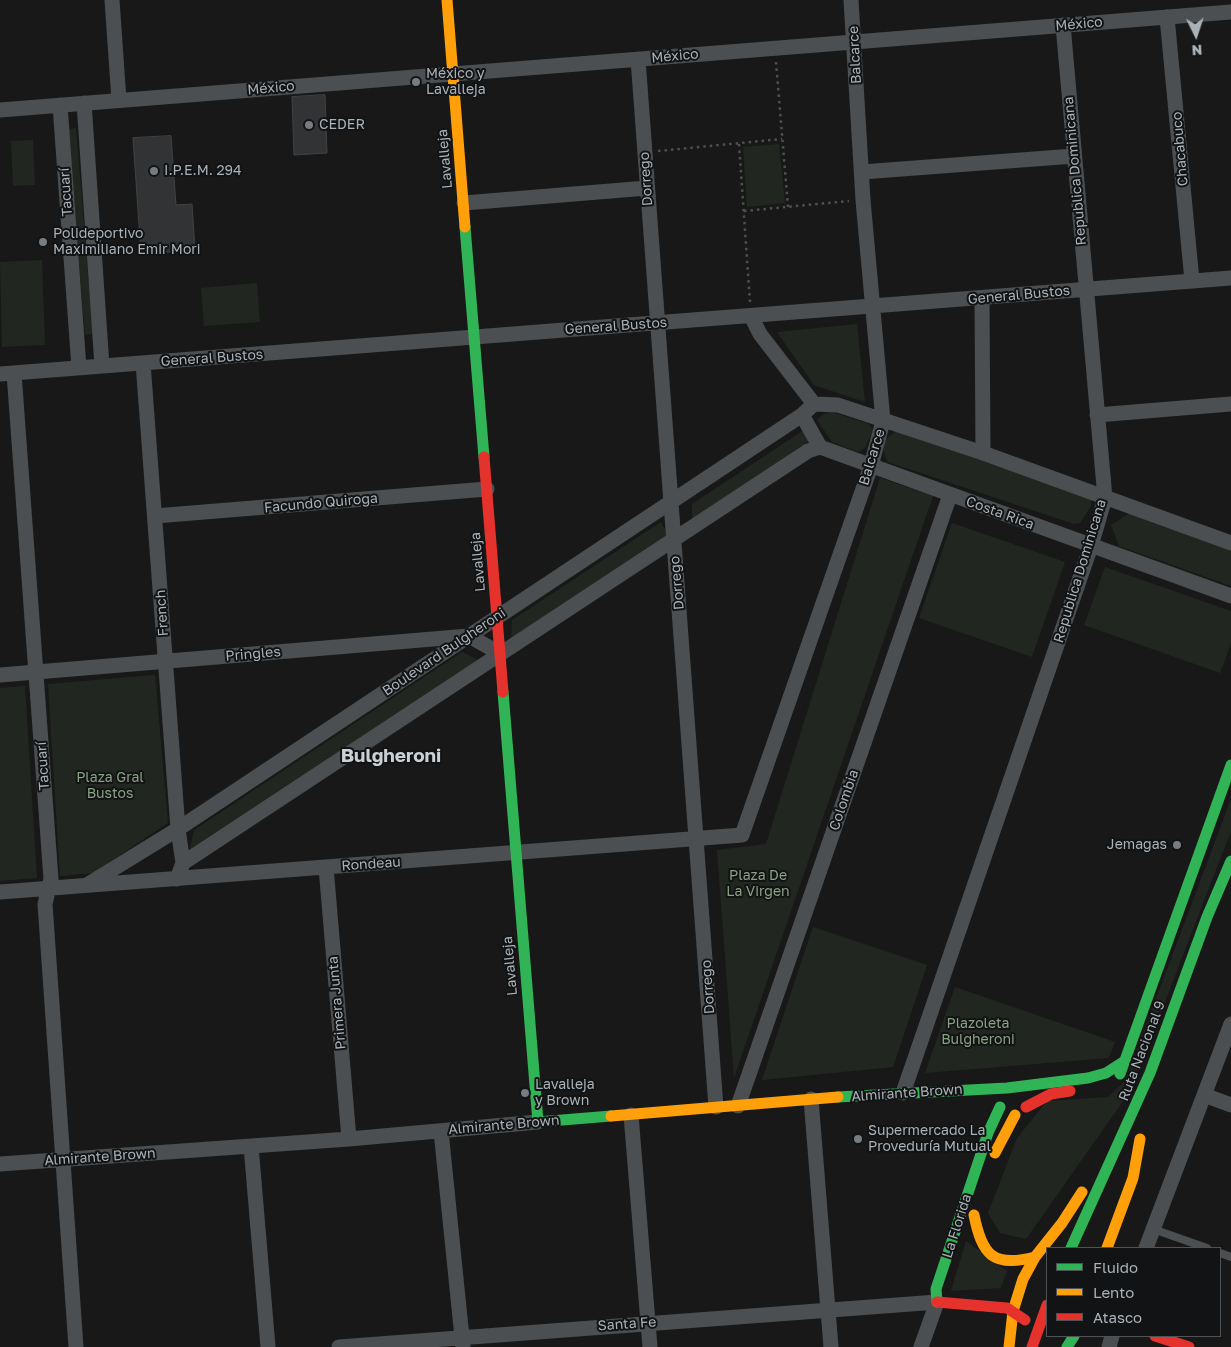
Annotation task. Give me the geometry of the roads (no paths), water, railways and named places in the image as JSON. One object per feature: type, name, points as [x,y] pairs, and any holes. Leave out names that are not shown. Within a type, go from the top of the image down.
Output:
[{"type":"main road","name":"Lavalleja","points":[[447,0],[538,1122]]},
{"type":"main road","points":[[991,1164],[997,1147],[1015,1115],[1026,1107],[1051,1094],[1103,1087],[1116,1079],[1231,765]]},
{"type":"main road","name":"Ruta Nacional 9","points":[[1071,1247],[1126,1132],[1173,1013],[1212,905],[1231,861]]},
{"type":"main road","name":"Almirante Brown","points":[[538,1122],[811,1099],[1011,1087],[1088,1078],[1106,1073],[1123,1062]]},
{"type":"main road","points":[[1000,1106],[1000,1094],[1011,1087],[1026,1094],[1026,1107]]},
{"type":"main road","points":[[970,1089],[1000,1106],[1005,1112],[1015,1115]]},
{"type":"main road","name":"La Florida","points":[[937,1302],[936,1289],[988,1133],[1000,1106]]},
{"type":"main road","points":[[1009,1347],[1013,1311],[1023,1279],[1036,1257],[1126,1132]]},
{"type":"main road","points":[[1107,1247],[1132,1178],[1142,1134],[1113,1198]]},
{"type":"main road","points":[[937,1302],[945,1292],[975,1210],[976,1234],[987,1253],[1005,1262],[1036,1257]]},
{"type":"main road","points":[[937,1302],[999,1306],[1013,1311],[1027,1322],[1043,1328]]},
{"type":"main road","points":[[1032,1347],[1043,1328],[1046,1311]]},
{"type":"main road","points":[[1160,1337],[1192,1345]]},
{"type":"street","points":[[112,0],[119,100]]},
{"type":"street","name":"Balcarce","points":[[742,835],[871,466],[883,421],[863,200],[851,0]]},
{"type":"street","name":"México","points":[[0,110],[1231,12]]},
{"type":"street","name":"Chacabuco","points":[[1167,17],[1192,281]]},
{"type":"street","name":"Republica Dominicana","points":[[903,1093],[1091,546],[1105,498],[1063,25]]},
{"type":"street","name":"Dorrego","points":[[638,59],[656,323],[698,838],[716,1107]]},
{"type":"street","name":"Tacuarí","points":[[84,104],[102,366]]},
{"type":"street","name":"Tacuarí","points":[[60,105],[78,368]]},
{"type":"street","points":[[862,172],[1074,156]]},
{"type":"street","points":[[464,203],[647,188]]},
{"type":"street","name":"General Bustos","points":[[7,373],[874,308],[1231,278]]},
{"type":"street","points":[[982,298],[983,453]]},
{"type":"street","points":[[751,316],[760,334],[814,404]]},
{"type":"street","name":"French","points":[[143,363],[178,829],[183,863]]},
{"type":"street","name":"Tacuarí","points":[[7,373],[37,672],[52,879],[45,904],[76,1347]]},
{"type":"street","points":[[177,879],[183,863],[808,451],[820,447],[802,415],[814,404],[838,405],[983,453],[1231,543]]},
{"type":"street","points":[[1097,415],[1231,404]]},
{"type":"street","name":"Boulevard Bulgheroni","points":[[84,886],[178,829],[802,415]]},
{"type":"street","name":"Costa Rica","points":[[820,447],[1231,596]]},
{"type":"street","name":"Facundo Quiroga","points":[[154,516],[487,489]]},
{"type":"street","name":"Colombia","points":[[738,1106],[950,495]]},
{"type":"street","points":[[469,636],[501,654]]},
{"type":"street","name":"Pringles","points":[[0,675],[469,636]]},
{"type":"street","name":"Rondeau","points":[[0,892],[742,835]]},
{"type":"street","name":"Primera Junta","points":[[326,867],[349,1139]]},
{"type":"street","points":[[1146,1247],[1231,1024]]},
{"type":"street","points":[[1204,1095],[1231,1105]]},
{"type":"street","points":[[811,1099],[831,1347]]},
{"type":"street","points":[[630,1114],[650,1347]]},
{"type":"street","name":"Almirante Brown","points":[[0,1164],[349,1139],[538,1122]]},
{"type":"street","points":[[441,1131],[463,1342]]},
{"type":"street","points":[[251,1146],[268,1347]]},
{"type":"street","name":"Santa Fe","points":[[339,1347],[463,1342],[647,1322],[937,1302]]},
{"type":"street","name":"La Florida","points":[[921,1347],[937,1302]]},
{"type":"lane","points":[[1153,1229],[1204,1247]]},
{"type":"place","name":"México y Lavalleja","points":[[416,82]]},
{"type":"place","name":"CEDER","points":[[309,125]]},
{"type":"place","name":"I.P.E.M. 294","points":[[154,171]]},
{"type":"place","name":"Polideportivo Maximiliano Emir Mori","points":[[43,242]]},
{"type":"place","name":"Jemagas","points":[[1177,845]]},
{"type":"place","name":"Lavalleja y Brown","points":[[525,1093]]},
{"type":"place","name":"Supermercado La Proveduría Mutual","points":[[858,1139]]},
{"type":"district","name":"Bulgheroni","points":[[391,756]]},
{"type":"park label","name":"Plaza Gral Bustos","points":[[110,786]]},
{"type":"park label","name":"Plaza De La Virgen","points":[[758,884]]},
{"type":"park label","name":"Plazoleta Bulgheroni","points":[[978,1032]]}]
